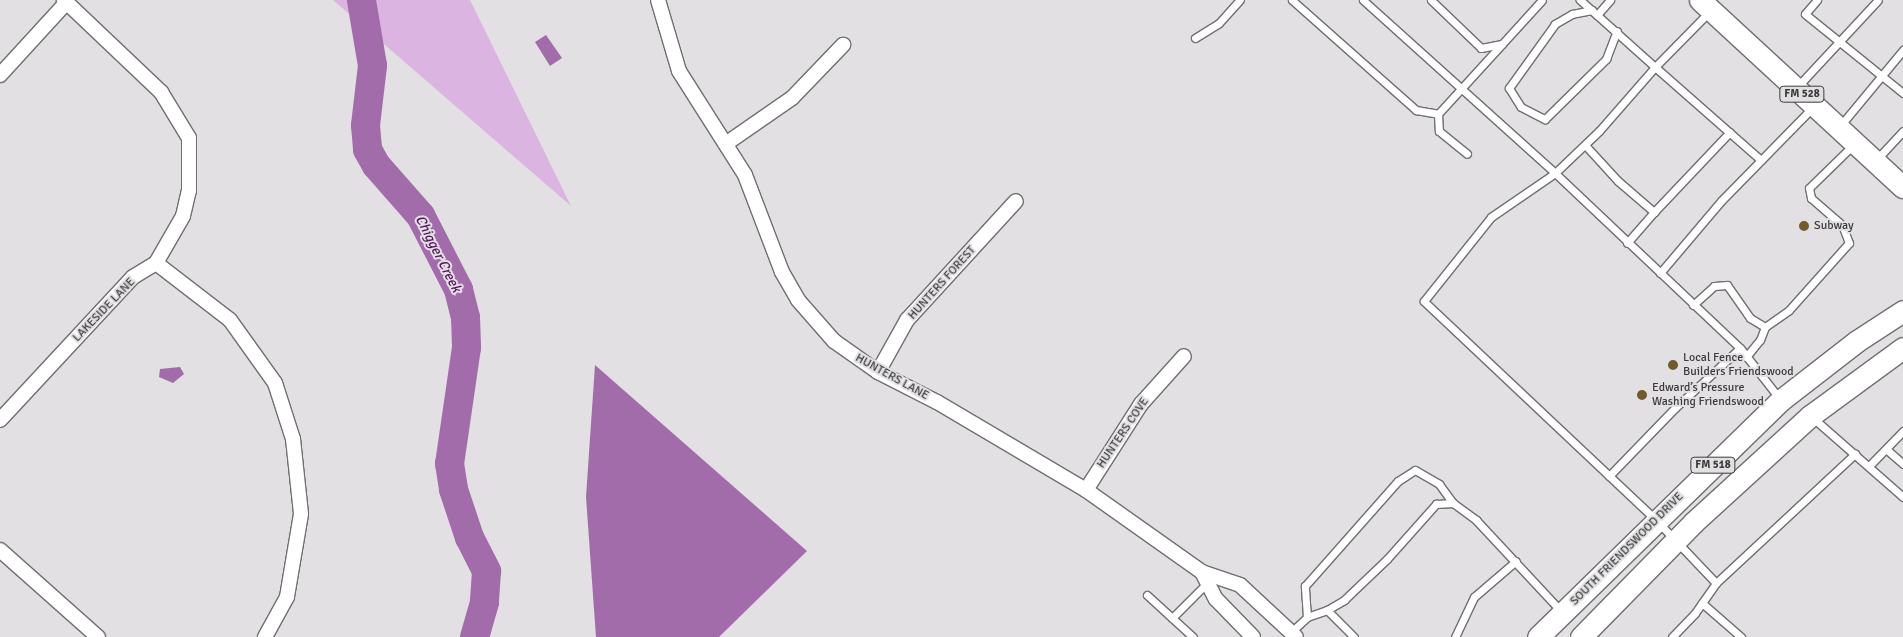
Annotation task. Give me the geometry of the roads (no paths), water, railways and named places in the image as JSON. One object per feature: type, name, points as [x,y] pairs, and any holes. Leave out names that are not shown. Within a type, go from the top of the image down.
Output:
[{"type":"main road","name":"FM 528","points":[[1706,5],[1903,187]]},
{"type":"main road","name":"SOUTH FRIENDSWOOD DRIVE","points":[[1538,637],[1781,400],[1856,341],[1903,311]]},
{"type":"main road","name":"FM 518","points":[[1582,637],[1676,541],[1810,416],[1903,348]]},
{"type":"street","name":"HUNTERS LANE","points":[[658,0],[678,71],[727,143],[745,175],[782,272],[798,300],[834,341],[878,372],[937,402],[1086,490],[1204,578],[1216,599],[1253,637]]},
{"type":"street","points":[[0,75],[65,1]]},
{"type":"street","name":"LAKESIDE LANE","points":[[0,420],[133,278],[156,263],[185,208],[190,192],[188,138],[161,92],[65,1]]},
{"type":"street","points":[[727,143],[792,98],[843,46]]},
{"type":"street","name":"HUNTERS FOREST","points":[[878,372],[907,320],[1016,201]]},
{"type":"street","points":[[156,263],[230,320],[275,383],[293,439],[300,514],[286,597],[265,637]]},
{"type":"street","name":"HUNTERS COVE","points":[[1086,490],[1141,404],[1184,356]]},
{"type":"street","points":[[0,550],[98,637]]},
{"type":"street","name":"HUNTERS LANE","points":[[1204,578],[1240,585],[1291,635]]},
{"type":"lane","points":[[1195,38],[1219,23],[1240,0]]},
{"type":"lane","points":[[1292,0],[1416,110],[1438,114]]},
{"type":"lane","points":[[1364,0],[1555,173],[1740,348],[1781,400]]},
{"type":"lane","points":[[1432,0],[1481,48],[1502,44]]},
{"type":"lane","points":[[1467,154],[1439,131],[1438,114],[1542,0]]},
{"type":"lane","points":[[1580,0],[1761,160]]},
{"type":"lane","points":[[1610,0],[1594,12],[1572,14],[1555,24],[1509,88],[1521,108],[1545,119],[1606,59],[1617,31]]},
{"type":"lane","points":[[1817,0],[1805,14],[1903,93]]},
{"type":"lane","points":[[1796,88],[1878,0]]},
{"type":"lane","points":[[1706,5],[1655,67],[1585,145],[1555,173],[1492,217],[1424,301],[1656,520],[1716,583]]},
{"type":"lane","points":[[1839,128],[1903,50]]},
{"type":"lane","points":[[1660,273],[1761,160],[1815,106]]},
{"type":"lane","points":[[1875,161],[1903,131]]},
{"type":"lane","points":[[1628,243],[1654,212],[1730,132]]},
{"type":"lane","points":[[1746,357],[1760,340],[1765,328],[1789,310],[1849,243],[1842,225],[1811,198],[1809,188],[1855,143]]},
{"type":"lane","points":[[1585,145],[1618,181],[1654,212]]},
{"type":"lane","points":[[1693,304],[1714,286],[1727,285],[1750,318],[1765,328]]},
{"type":"lane","points":[[1609,476],[1675,408],[1740,348]]},
{"type":"lane","points":[[1810,416],[1903,497]]},
{"type":"lane","points":[[1869,466],[1903,431]]},
{"type":"lane","points":[[1886,449],[1903,464]]},
{"type":"lane","points":[[1672,637],[1702,603],[1716,583],[1855,454]]},
{"type":"lane","points":[[1307,616],[1305,586],[1398,481],[1415,470],[1439,484],[1452,503],[1476,520],[1563,613]]},
{"type":"lane","points":[[1291,635],[1307,616],[1327,610],[1344,600],[1387,559],[1436,504],[1452,503]]},
{"type":"lane","points":[[1455,637],[1474,597],[1516,561]]},
{"type":"lane","points":[[1172,618],[1204,578]]},
{"type":"lane","points":[[1147,595],[1193,637]]},
{"type":"lane","points":[[1702,603],[1741,637]]},
{"type":"lane","points":[[1327,610],[1354,637]]},
{"type":"waterway","name":"Chigger Creek","points":[[361,0],[372,65],[365,125],[367,149],[376,165],[420,215],[458,289],[465,317],[466,347],[449,463],[453,489],[469,537],[486,571],[484,602],[474,637]]},
{"type":"place","name":"Subway","points":[[1804,226]]},
{"type":"place","name":"Local Fence Builders Friendswood","points":[[1673,365]]},
{"type":"place","name":"Edward’s Pressure Washing Friendswood","points":[[1642,395]]}]
